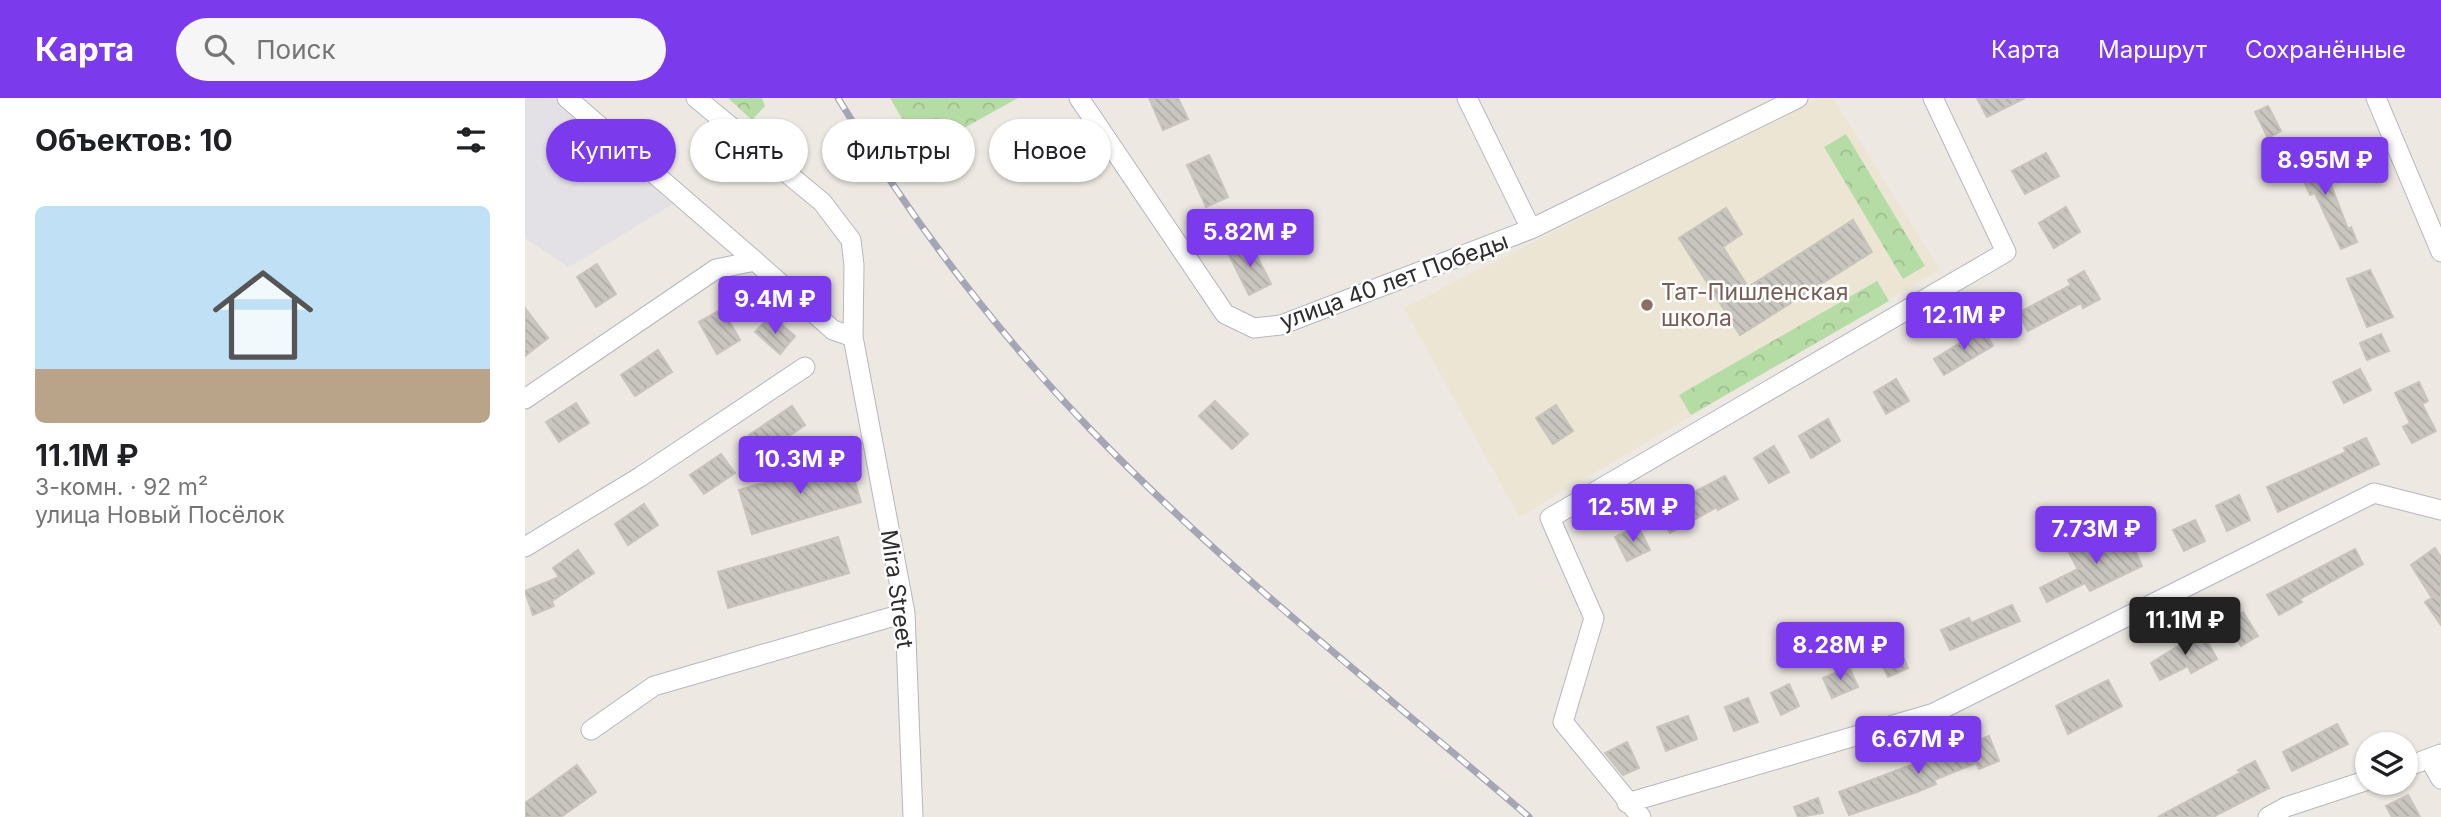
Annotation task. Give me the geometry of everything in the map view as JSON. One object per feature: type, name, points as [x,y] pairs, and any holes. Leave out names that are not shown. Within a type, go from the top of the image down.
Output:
[{"type":"street","points":[[567,98],[833,330],[853,337]]},
{"type":"street","name":"Mira Street","points":[[696,98],[822,202],[851,240],[853,337],[905,613],[913,817]]},
{"type":"street","name":"улица 40 лет Победы","points":[[1079,98],[1225,314],[1254,328],[1281,326],[1531,229],[1798,98]]},
{"type":"street","points":[[1467,98],[1531,229]]},
{"type":"street","points":[[1933,98],[2005,252],[1550,518],[1594,618],[1563,722],[1634,810],[1934,713],[2374,493],[2441,510]]},
{"type":"street","points":[[2376,98],[2441,252]]},
{"type":"street","points":[[525,399],[716,269],[755,261]]},
{"type":"street","points":[[525,547],[640,477],[805,367]]},
{"type":"street","points":[[591,730],[654,686],[905,613]]},
{"type":"street","points":[[2418,763],[2436,757],[2441,779]]},
{"type":"street","points":[[2268,817],[2286,807],[2355,784]]},
{"type":"shaded area","points":[[525,98],[553,98],[577,119],[546,119],[546,182],[648,182],[673,204],[569,267],[525,238]]},
{"type":"shaded area","name":"Тат-Пишленская школа","points":[[1818,98],[1833,98],[1940,270],[1519,517],[1404,308]]},
{"type":"green space","points":[[728,98],[762,98],[765,106],[751,119]]},
{"type":"green space","points":[[890,98],[1018,98],[975,122],[975,119],[902,119]]},
{"type":"green space","points":[[1846,134],[1925,266],[1903,279],[1824,147]]},
{"type":"green space","points":[[1877,281],[1889,301],[1691,415],[1679,395]]},
{"type":"building","points":[[1149,98],[1178,98],[1188,119],[1163,130]]},
{"type":"building","points":[[1977,98],[2025,98],[1987,117]]},
{"type":"building","points":[[2268,106],[2281,131],[2268,138],[2255,112]]},
{"type":"building","points":[[2318,151],[2348,229],[2351,227],[2357,242],[2341,249],[2315,193],[2310,195],[2295,161]]},
{"type":"building","points":[[2046,153],[2059,176],[2025,194],[2012,171]]},
{"type":"building","points":[[1209,155],[1228,197],[1206,207],[1187,165]]},
{"type":"building","points":[[2066,207],[2080,232],[2054,248],[2039,223]]},
{"type":"building","points":[[1726,208],[1742,234],[1723,247],[1748,287],[1853,220],[1872,252],[1740,335],[1679,238]]},
{"type":"building","points":[[1251,244],[1271,284],[1249,295],[1229,255]]},
{"type":"building","points":[[597,264],[616,294],[596,307],[577,277]]},
{"type":"building","points":[[2370,270],[2393,317],[2367,327],[2347,279]]},
{"type":"building","points":[[2084,271],[2100,299],[2083,308],[2081,303],[2028,331],[2018,313],[2071,285],[2068,280]]},
{"type":"building","points":[[525,308],[548,338],[525,356]]},
{"type":"building","points":[[722,309],[740,340],[717,354],[699,322]]},
{"type":"building","points":[[767,319],[779,329],[782,325],[795,336],[780,354],[755,332]]},
{"type":"building","points":[[1983,329],[1993,346],[1944,375],[1934,359]]},
{"type":"building","points":[[2381,334],[2389,351],[2367,360],[2360,343]]},
{"type":"building","points":[[658,350],[672,372],[635,396],[621,375]]},
{"type":"building","points":[[2360,369],[2371,390],[2344,403],[2333,382]]},
{"type":"building","points":[[1896,379],[1909,401],[1886,414],[1874,392]]},
{"type":"building","points":[[2419,382],[2428,401],[2422,404],[2436,431],[2412,443],[2403,427],[2410,423],[2395,393]]},
{"type":"building","points":[[1215,401],[1248,434],[1232,449],[1199,416]]},
{"type":"building","points":[[576,403],[589,423],[559,442],[546,422]]},
{"type":"building","points":[[1556,405],[1573,431],[1553,444],[1536,418]]},
{"type":"building","points":[[792,406],[805,425],[762,455],[749,435]]},
{"type":"building","points":[[1828,419],[1840,441],[1811,458],[1799,436]]},
{"type":"building","points":[[2366,438],[2379,464],[2278,512],[2267,487],[2346,452],[2344,448]]},
{"type":"building","points":[[1774,446],[1789,472],[1769,483],[1754,458]]},
{"type":"building","points":[[721,454],[735,473],[704,494],[690,475]]},
{"type":"building","points":[[848,459],[861,502],[752,534],[739,490]]},
{"type":"building","points":[[1725,476],[1738,499],[1718,510],[1717,507],[1670,533],[1657,511]]},
{"type":"building","points":[[2239,495],[2250,520],[2227,531],[2216,506]]},
{"type":"building","points":[[644,504],[658,525],[628,545],[615,524]]},
{"type":"building","points":[[2195,520],[2205,541],[2184,551],[2173,530]]},
{"type":"building","points":[[1638,526],[1650,550],[1627,561],[1615,537]]},
{"type":"building","points":[[2111,530],[2118,545],[2130,539],[2142,566],[2090,591],[2085,583],[2047,602],[2040,588],[2078,569],[2069,553]]},
{"type":"building","points":[[838,537],[849,573],[728,608],[718,572]]},
{"type":"building","points":[[2435,548],[2441,557],[2441,625],[2425,602],[2432,598],[2411,565]]},
{"type":"building","points":[[2355,549],[2363,564],[2300,599],[2302,602],[2279,615],[2267,595]]},
{"type":"building","points":[[578,550],[594,573],[552,601],[554,606],[533,615],[525,591],[559,577],[553,568]]},
{"type":"building","points":[[2012,605],[2020,621],[1950,650],[1941,630],[1969,618],[1971,623]]},
{"type":"building","points":[[2243,612],[2258,636],[2241,646],[2226,622]]},
{"type":"building","points":[[2202,631],[2217,659],[2191,673],[2188,666],[2160,680],[2151,663]]},
{"type":"building","points":[[1891,632],[1908,668],[1888,677],[1871,641]]},
{"type":"building","points":[[1849,667],[1858,687],[1832,698],[1823,678]]},
{"type":"building","points":[[2108,680],[2122,706],[2068,734],[2056,706]]},
{"type":"building","points":[[1789,684],[1799,706],[1781,715],[1771,693]]},
{"type":"building","points":[[1748,698],[1758,722],[1734,731],[1725,707]]},
{"type":"building","points":[[1688,716],[1697,739],[1666,751],[1657,727]]},
{"type":"building","points":[[2337,724],[2348,744],[2292,771],[2283,752]]},
{"type":"building","points":[[1989,736],[1999,761],[1979,769],[1976,763],[1934,780],[1936,784],[1917,792],[1849,815],[1839,792]]},
{"type":"building","points":[[1627,742],[1639,768],[1623,775],[1605,753]]},
{"type":"building","points":[[2255,761],[2269,788],[2213,817],[2158,817],[2240,773],[2238,770]]},
{"type":"building","points":[[577,765],[596,792],[561,817],[525,817],[525,803]]},
{"type":"building","points":[[2408,795],[2420,817],[2392,817],[2386,806]]},
{"type":"building","points":[[1818,798],[1823,813],[1798,817],[1794,807]]},
{"type":"railway","points":[[838,98],[894,186],[955,271],[1020,352],[1090,429],[1249,580],[1529,817]]},
{"type":"place","name":"Тат-Пишленская школа","points":[[1647,305]]}]
